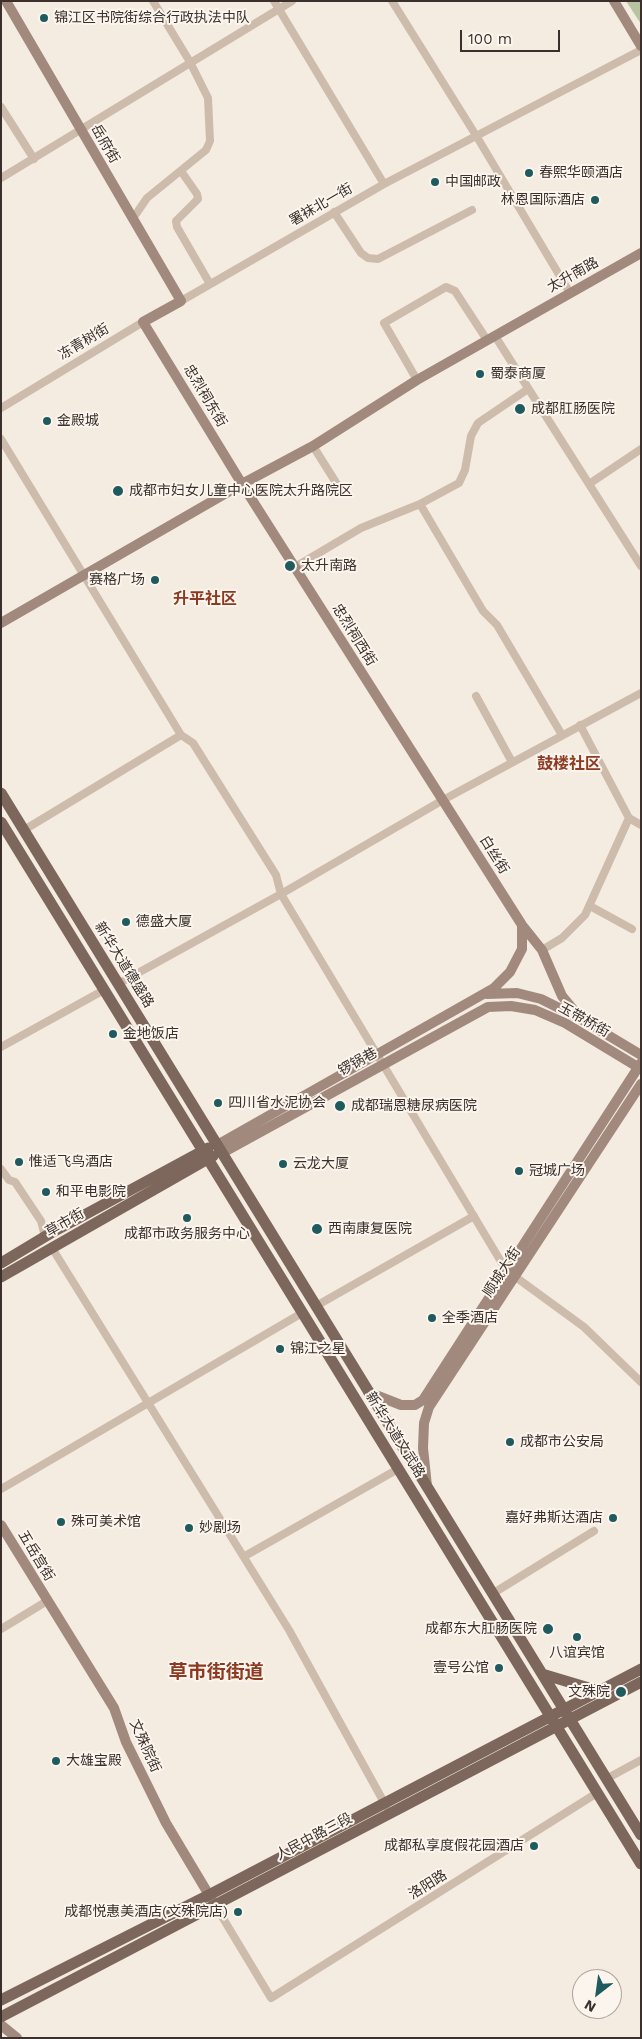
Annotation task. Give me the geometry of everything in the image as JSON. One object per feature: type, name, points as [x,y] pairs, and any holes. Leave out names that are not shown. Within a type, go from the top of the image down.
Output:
[{"type":"main road","name":"岳府街","points":[[6,1],[181,301]]},
{"type":"main road","points":[[614,1],[641,46]]},
{"type":"main road","name":"太升南路","points":[[1,623],[242,484],[313,446],[418,380],[641,253]]},
{"type":"main road","name":"冻青树街","points":[[143,322],[181,301]]},
{"type":"main road","name":"忠烈祠东街","points":[[143,322],[242,484]]},
{"type":"main road","name":"忠烈祠西街","points":[[242,484],[443,800]]},
{"type":"main road","name":"新华大道德盛路","points":[[1,793],[219,1149]]},
{"type":"main road","name":"白丝街","points":[[443,800],[522,925],[542,950],[562,996],[582,1020]]},
{"type":"main road","points":[[3,830],[205,1154]]},
{"type":"main road","points":[[478,995],[494,988],[510,972],[522,948],[522,925]]},
{"type":"main road","points":[[478,995],[517,993],[541,1000],[582,1020],[641,1055]]},
{"type":"main road","name":"锣锅巷","points":[[219,1149],[377,1053],[478,995]]},
{"type":"main road","name":"锣锅巷","points":[[219,1149],[488,1007],[511,1006]]},
{"type":"main road","name":"玉带桥街","points":[[511,1006],[535,1010],[565,1023],[640,1066]]},
{"type":"main road","name":"顺城大街","points":[[368,1392],[401,1405],[419,1404],[640,1066]]},
{"type":"main road","name":"顺城大街","points":[[427,1487],[423,1448],[425,1417],[641,1084]]},
{"type":"main road","name":"草市街","points":[[1,1263],[45,1236],[205,1154],[219,1149]]},
{"type":"main road","name":"新华大道文武路","points":[[219,1149],[641,1835]]},
{"type":"main road","name":"草市街","points":[[1,1277],[205,1154]]},
{"type":"main road","name":"新华大道文武路","points":[[205,1154],[641,1864]]},
{"type":"main road","name":"五岳宫街","points":[[1,1525],[47,1601]]},
{"type":"main road","name":"文殊院街","points":[[47,1601],[81,1652],[114,1708],[126,1742],[166,1823],[215,1905]]},
{"type":"main road","name":"人民中路三段","points":[[566,1714],[599,1691],[641,1670]]},
{"type":"main road","points":[[542,1674],[599,1691]]},
{"type":"main road","name":"人民中路三段","points":[[1,2017],[390,1814],[566,1714],[641,1682]]},
{"type":"main road","name":"人民中路三段","points":[[1,2000],[209,1895],[384,1803],[553,1721]]},
{"type":"main road","points":[[1,2025],[16,2038]]},
{"type":"street","points":[[136,214],[147,198],[206,150],[210,141],[208,98],[190,62],[153,1]]},
{"type":"street","points":[[274,1],[384,184]]},
{"type":"street","points":[[1,178],[82,131],[190,62],[292,1]]},
{"type":"street","points":[[392,1],[477,137],[570,292]]},
{"type":"street","name":"署袜北一街","points":[[181,301],[384,184],[641,50]]},
{"type":"street","points":[[1,107],[34,159]]},
{"type":"street","points":[[181,171],[197,194],[198,199],[176,221],[177,227],[210,284]]},
{"type":"street","points":[[334,212],[361,253],[368,258],[378,259],[472,210]]},
{"type":"street","points":[[418,380],[384,323],[446,287],[455,291],[528,389],[641,566]]},
{"type":"street","name":"冻青树街","points":[[1,408],[143,322]]},
{"type":"street","points":[[295,567],[361,528],[420,504],[460,483],[465,470],[472,436],[478,423],[528,389]]},
{"type":"street","points":[[1,439],[181,735],[193,743],[276,875],[281,894],[384,1063],[506,1270],[584,1327],[641,1382]]},
{"type":"street","points":[[313,446],[340,489]]},
{"type":"street","points":[[589,484],[641,449]]},
{"type":"street","points":[[420,504],[483,611],[497,625],[562,735]]},
{"type":"street","points":[[118,984],[281,894],[443,800],[641,693]]},
{"type":"street","points":[[476,696],[512,762]]},
{"type":"street","points":[[580,725],[629,818],[641,825]]},
{"type":"street","points":[[24,830],[181,735]]},
{"type":"street","points":[[542,950],[572,930],[590,906],[629,818]]},
{"type":"street","points":[[590,906],[632,929]]},
{"type":"street","points":[[1,1047],[104,990]]},
{"type":"street","points":[[1,1169],[9,1180],[15,1182],[41,1221],[45,1236]]},
{"type":"street","points":[[316,1306],[474,1216]]},
{"type":"street","points":[[52,1248],[245,1556],[289,1630],[390,1814]]},
{"type":"street","points":[[1,1489],[302,1313]]},
{"type":"street","points":[[245,1556],[398,1469]]},
{"type":"street","points":[[492,1594],[594,1532]]},
{"type":"street","points":[[1,1629],[47,1601]]},
{"type":"street","points":[[606,1779],[641,1760]]},
{"type":"street","name":"洛阳路","points":[[215,1905],[271,1998],[597,1793]]},
{"type":"green space","points":[[626,1],[641,1],[641,24]]},
{"type":"place","name":"锦江区书院街综合行政执法中队","points":[[44,18]]},
{"type":"place","name":"春熙华颐酒店","points":[[529,173]]},
{"type":"place","name":"中国邮政","points":[[435,182]]},
{"type":"place","name":"林恩国际酒店","points":[[595,200]]},
{"type":"place","name":"蜀泰商厦","points":[[480,374]]},
{"type":"place","name":"成都肛肠医院","points":[[520,409]]},
{"type":"place","name":"金殿城","points":[[47,421]]},
{"type":"place","name":"成都市妇女儿童中心医院太升路院区","points":[[118,491]]},
{"type":"place","name":"太升南路","points":[[290,566]]},
{"type":"place","name":"赛格广场","points":[[155,580]]},
{"type":"place","name":"德盛大厦","points":[[126,922]]},
{"type":"place","name":"金地饭店","points":[[113,1034]]},
{"type":"place","name":"四川省水泥协会","points":[[218,1103]]},
{"type":"place","name":"成都瑞恩糖尿病医院","points":[[340,1106]]},
{"type":"place","name":"惟适飞鸟酒店","points":[[19,1162]]},
{"type":"place","name":"云龙大厦","points":[[283,1164]]},
{"type":"place","name":"冠城广场","points":[[519,1171]]},
{"type":"place","name":"和平电影院","points":[[46,1192]]},
{"type":"place","name":"成都市政务服务中心","points":[[187,1218]]},
{"type":"place","name":"西南康复医院","points":[[317,1229]]},
{"type":"place","name":"全季酒店","points":[[432,1318]]},
{"type":"place","name":"锦江之星","points":[[280,1349]]},
{"type":"place","name":"成都市公安局","points":[[510,1442]]},
{"type":"place","name":"嘉好弗斯达酒店","points":[[613,1518]]},
{"type":"place","name":"殊可美术馆","points":[[61,1522]]},
{"type":"place","name":"妙剧场","points":[[189,1528]]},
{"type":"place","name":"成都东大肛肠医院","points":[[548,1629]]},
{"type":"place","name":"八谊宾馆","points":[[577,1637]]},
{"type":"place","name":"壹号公馆","points":[[499,1668]]},
{"type":"place","name":"文殊院","points":[[621,1692]]},
{"type":"place","name":"大雄宝殿","points":[[56,1761]]},
{"type":"place","name":"成都私享度假花园酒店","points":[[534,1846]]},
{"type":"place","name":"成都悦惠美酒店(文殊院店)","points":[[238,1912]]},
{"type":"district","name":"升平社区","points":[[205,599]]},
{"type":"district","name":"鼓楼社区","points":[[569,764]]},
{"type":"district","name":"草市街街道","points":[[216,1672]]}]
